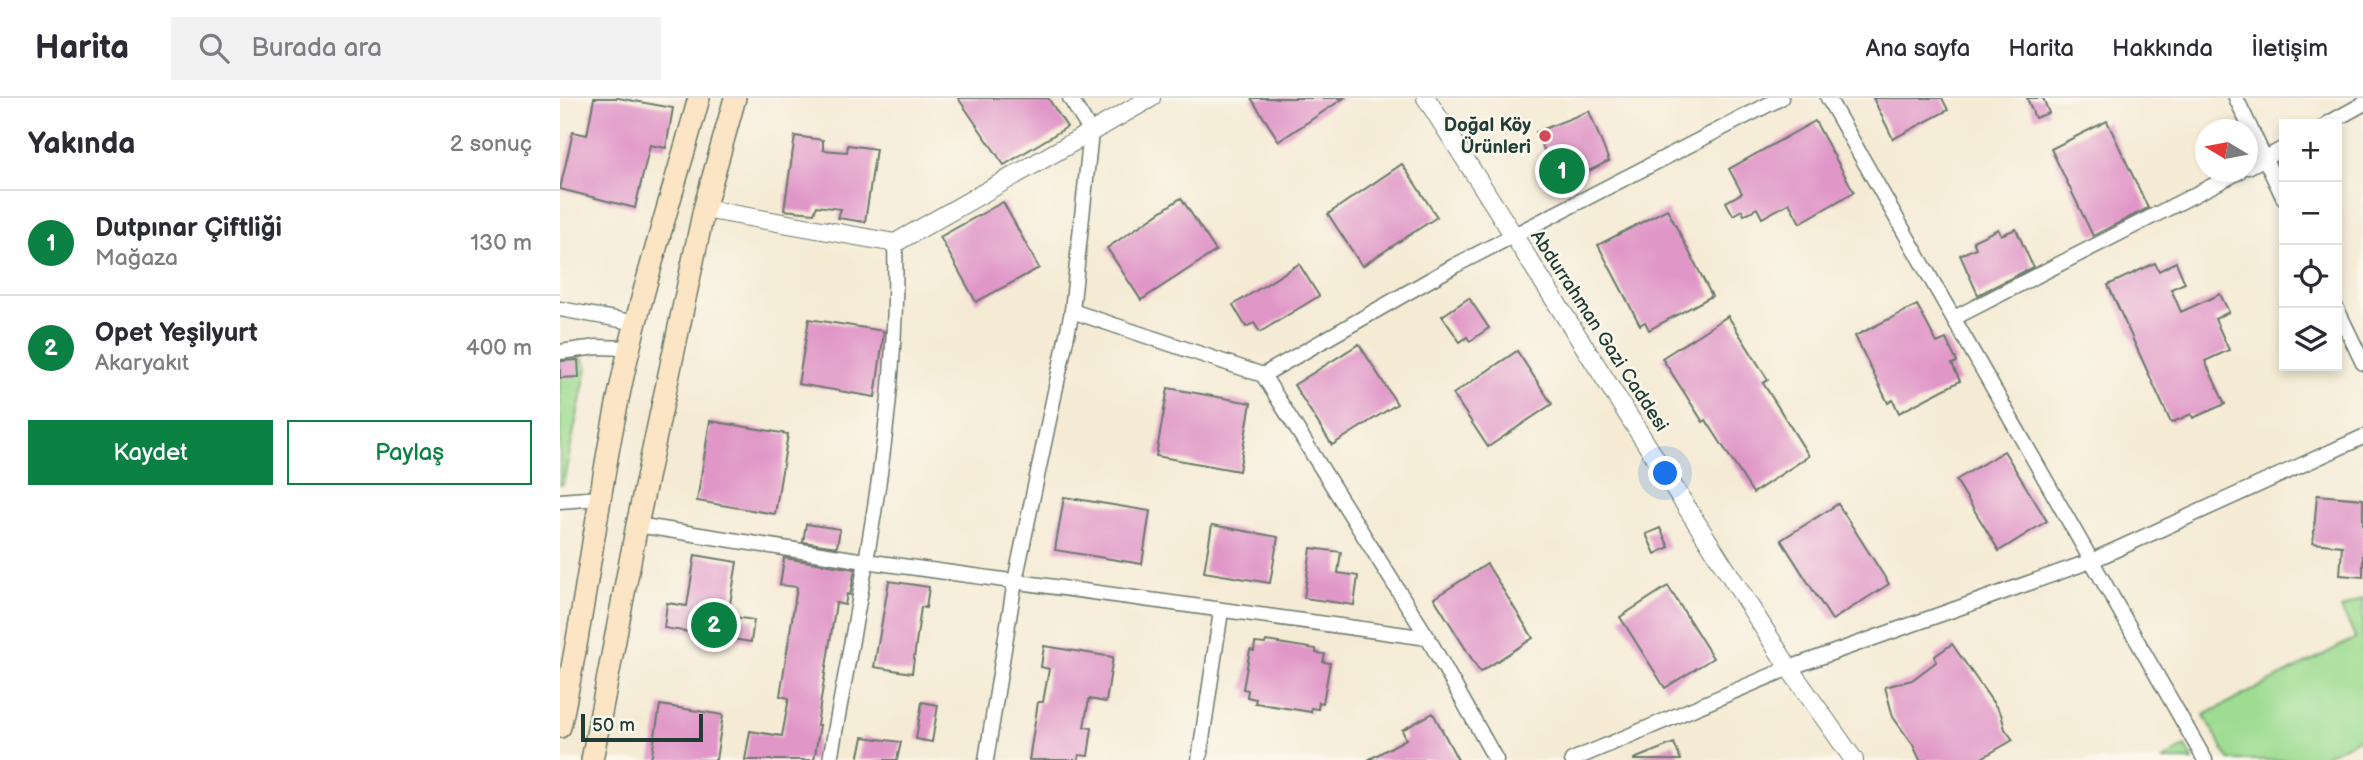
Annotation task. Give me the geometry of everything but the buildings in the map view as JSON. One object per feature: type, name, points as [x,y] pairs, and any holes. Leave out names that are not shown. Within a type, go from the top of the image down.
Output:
[{"type":"main road","points":[[560,727],[570,681],[599,498],[629,348],[699,98]]},
{"type":"main road","points":[[593,760],[637,525],[704,209],[735,98]]},
{"type":"street","points":[[986,760],[1015,581],[1072,311],[1091,132],[1070,98]]},
{"type":"street","points":[[704,209],[895,243],[1151,98]]},
{"type":"street","name":"Abdurrahman Gazi Caddesi","points":[[1426,98],[1789,668],[1854,760]]},
{"type":"street","points":[[1263,375],[1513,235],[1781,98]]},
{"type":"street","points":[[1828,98],[2205,760]]},
{"type":"street","points":[[2236,98],[2279,188]]},
{"type":"street","points":[[2335,119],[2363,104]]},
{"type":"street","points":[[2258,162],[2279,151]]},
{"type":"street","points":[[1954,318],[2219,182]]},
{"type":"street","points":[[830,760],[865,561],[891,379],[896,288],[895,243]]},
{"type":"street","points":[[560,309],[637,323]]},
{"type":"street","points":[[1072,311],[1263,375],[1428,638],[1496,760]]},
{"type":"street","points":[[2342,319],[2363,363]]},
{"type":"street","points":[[560,352],[597,347],[629,348]]},
{"type":"street","points":[[1572,760],[1789,668],[2091,561],[2363,437]]},
{"type":"street","points":[[560,501],[599,498]]},
{"type":"street","points":[[637,525],[865,561],[1428,638]]},
{"type":"street","points":[[1199,760],[1221,611]]},
{"type":"green space","points":[[573,356],[583,359],[587,368],[563,484],[560,485],[560,359]]},
{"type":"green space","points":[[2363,598],[2363,737],[2316,760],[2229,760],[2204,715],[2356,638],[2341,609]]},
{"type":"green space","points":[[2185,746],[2193,760],[2163,760]]},
{"type":"place","name":"Doğal Köy Ürünleri","points":[[1545,136]]},
{"type":"place","name":"Dutpınar Çiftliği","points":[[1562,171]]},
{"type":"place","name":"Opet Yeşilyurt","points":[[714,625]]}]
